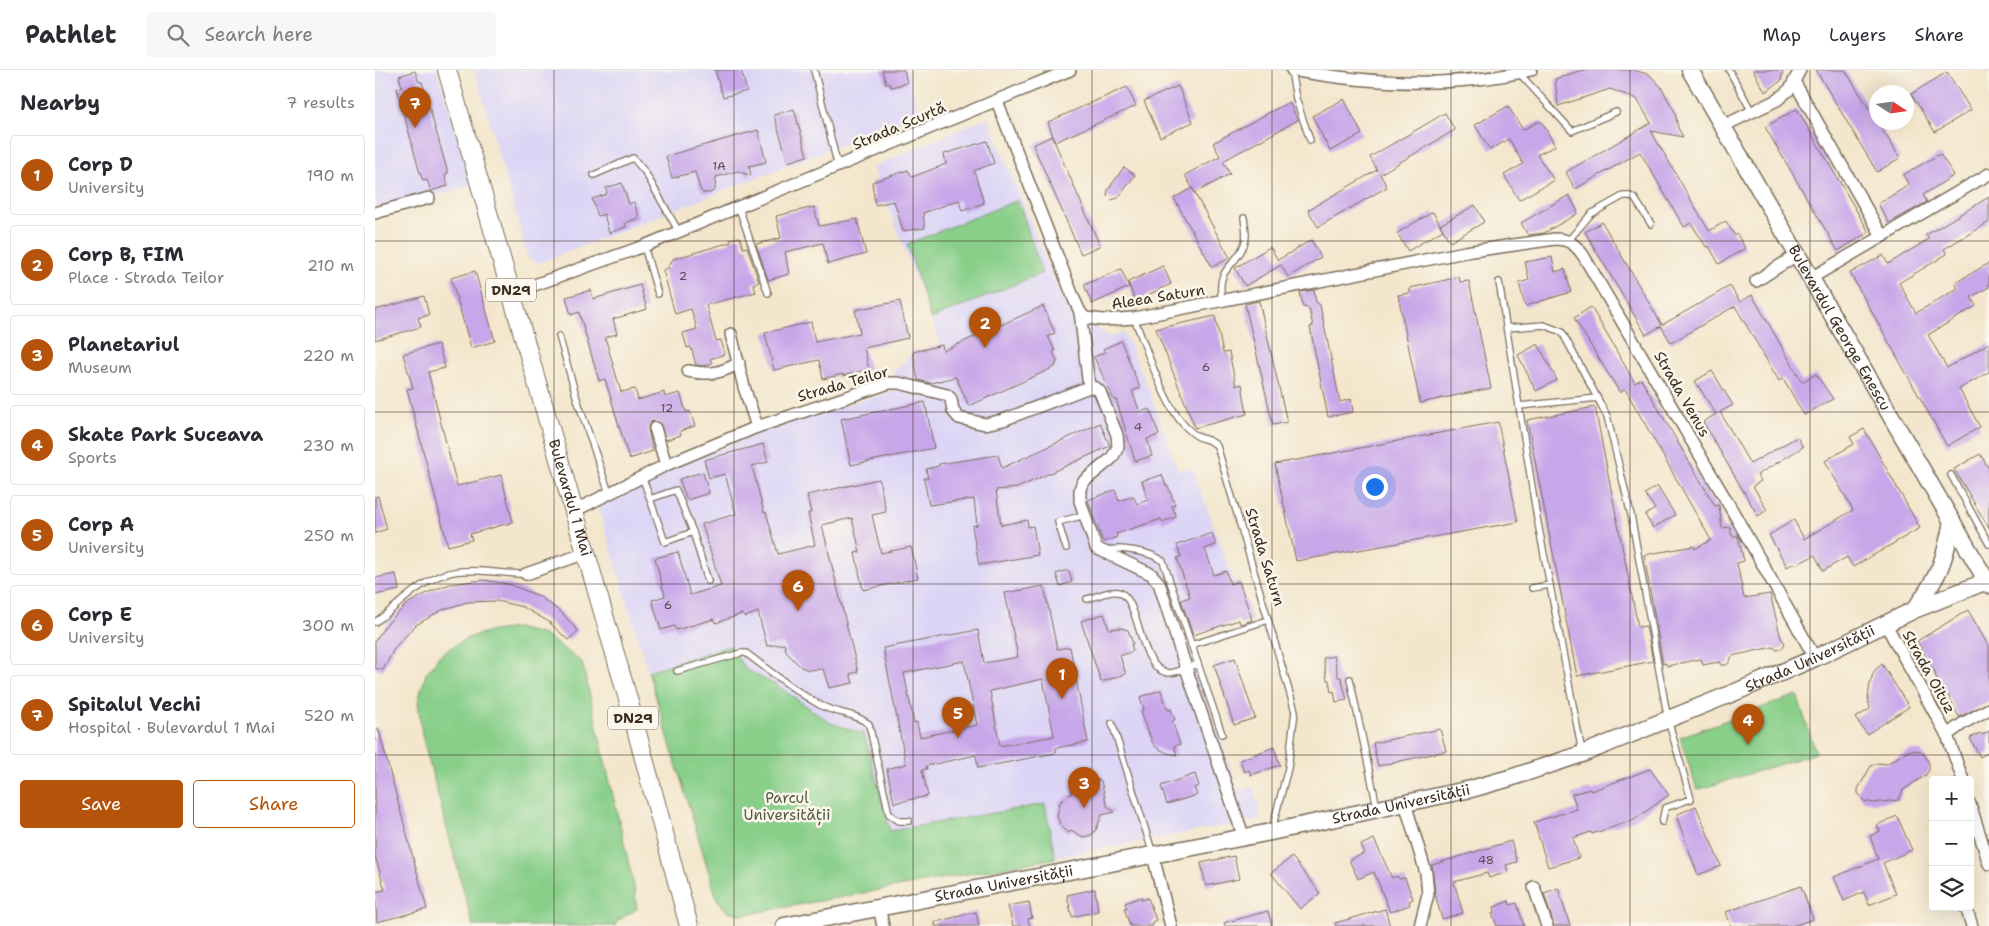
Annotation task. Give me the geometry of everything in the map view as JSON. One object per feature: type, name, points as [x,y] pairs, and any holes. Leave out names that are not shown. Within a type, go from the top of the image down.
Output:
[{"type":"main road","name":"Bulevardul 1 Mai","points":[[447,70],[628,700],[689,926]]},
{"type":"street","name":"Strada Scurtă","points":[[512,293],[644,246],[1070,70]]},
{"type":"street","points":[[1291,70],[1353,78],[1421,82],[1519,73],[1531,70]]},
{"type":"street","name":"Bulevardul George Enescu","points":[[1690,70],[1988,582]]},
{"type":"street","points":[[1723,126],[1777,100],[1790,90],[1800,70]]},
{"type":"street","points":[[1795,82],[1882,236]]},
{"type":"street","points":[[997,101],[1080,312],[1092,388],[1100,392],[1117,435],[1118,447],[1112,458],[1083,482],[1079,500],[1096,548],[1151,574],[1159,583],[1185,668],[1244,838]]},
{"type":"street","points":[[1811,278],[1989,174]]},
{"type":"street","points":[[375,213],[429,198]]},
{"type":"street","name":"Aleea Saturn","points":[[1080,312],[1085,318],[1095,320],[1134,318],[1465,252],[1555,240],[1568,241]]},
{"type":"street","name":"Strada Venus","points":[[1568,241],[1583,255],[1736,517],[1815,658]]},
{"type":"street","points":[[1756,281],[1797,254]]},
{"type":"street","points":[[731,334],[744,387],[757,427]]},
{"type":"street","points":[[688,371],[705,374],[723,372],[739,364]]},
{"type":"street","name":"Strada Teilor","points":[[574,511],[642,476],[757,427],[889,383],[899,383],[947,394],[951,399],[953,411],[959,418],[985,424],[1003,420],[1092,388]]},
{"type":"street","points":[[655,428],[666,465]]},
{"type":"street","points":[[1914,610],[1934,582],[1942,566],[1952,521]]},
{"type":"street","points":[[526,574],[586,553]]},
{"type":"street","name":"Strada Universității","points":[[784,926],[1244,838],[1491,784],[1582,754],[1668,720],[1815,658],[1914,610],[1988,582]]},
{"type":"street","name":"Strada Oituz","points":[[1885,623],[1947,735],[1962,776]]},
{"type":"street","name":"Strada Oituz","points":[[1947,735],[1989,709]]},
{"type":"street","points":[[1405,803],[1426,873],[1428,894],[1420,926]]},
{"type":"street","points":[[1974,814],[1987,846],[1989,864]]},
{"type":"street","points":[[1153,856],[1171,926]]},
{"type":"street","points":[[1534,887],[1547,926]]},
{"type":"street","points":[[879,907],[883,926]]},
{"type":"street","points":[[1967,911],[1972,926]]},
{"type":"lane","points":[[813,70],[838,167]]},
{"type":"lane","points":[[1291,70],[1296,99],[1310,140]]},
{"type":"lane","points":[[1729,70],[1752,112]]},
{"type":"lane","points":[[1519,73],[1572,130],[1616,112]]},
{"type":"lane","points":[[594,175],[633,158],[645,172],[679,232]]},
{"type":"lane","points":[[1568,241],[1591,214],[1623,196],[1630,196],[1635,199],[1651,224]]},
{"type":"lane","points":[[739,208],[767,293]]},
{"type":"lane","points":[[1222,301],[1221,280],[1225,271],[1237,258],[1245,245],[1244,218]]},
{"type":"lane","points":[[644,246],[658,294]]},
{"type":"lane","points":[[1499,282],[1550,585],[1582,754]]},
{"type":"lane","name":"Strada Saturn","points":[[1134,318],[1175,412],[1184,425],[1198,437],[1208,439],[1217,446],[1295,712],[1289,760],[1271,832]]},
{"type":"lane","points":[[1507,328],[1544,325],[1562,332],[1607,416],[1631,515],[1668,720],[1691,800],[1665,808],[1662,822]]},
{"type":"lane","points":[[559,336],[577,400],[609,494]]},
{"type":"lane","points":[[1519,406],[1598,398]]},
{"type":"lane","points":[[1951,475],[1989,544]]},
{"type":"lane","points":[[642,476],[665,542],[693,532]]},
{"type":"lane","points":[[650,499],[676,490],[693,532],[708,581]]},
{"type":"lane","points":[[1066,548],[1058,522],[1085,515]]},
{"type":"lane","points":[[1102,552],[1114,548],[1157,556],[1163,561],[1223,734]]},
{"type":"lane","points":[[375,622],[419,587],[443,574],[467,569],[503,574],[526,574]]},
{"type":"lane","points":[[1533,588],[1550,585]]},
{"type":"lane","points":[[1087,599],[1117,591],[1123,594],[1130,603],[1152,663],[1162,671],[1170,673],[1198,664]]},
{"type":"lane","points":[[1191,645],[1269,620]]},
{"type":"lane","points":[[677,671],[746,653],[821,705],[834,711],[850,713],[861,718],[869,724],[889,814],[899,821],[909,821]]},
{"type":"lane","points":[[1351,679],[1378,810]]},
{"type":"lane","points":[[1112,722],[1153,856]]},
{"type":"shaded area","points":[[375,70],[437,70],[471,185],[375,213]]},
{"type":"shaded area","points":[[475,70],[908,70],[919,114],[539,263],[528,258]]},
{"type":"shaded area","points":[[988,117],[1063,302],[1109,337],[1124,333],[1148,388],[1178,470],[1192,468],[1234,581],[1173,602],[1238,790],[1254,787],[1261,819],[743,915],[727,911],[717,899],[598,506],[667,470],[774,426],[895,391],[893,373],[913,352],[941,345],[873,167]]},
{"type":"green space","points":[[1018,200],[1042,273],[931,319],[907,244]]},
{"type":"green space","points":[[516,628],[544,635],[582,662],[634,886],[637,909],[617,921],[615,926],[473,926],[422,735],[418,701],[426,674],[440,655],[465,639],[486,632]]},
{"type":"green space","name":"Parcul Universității","points":[[730,646],[745,669],[776,685],[831,723],[864,734],[890,831],[1045,804],[1055,858],[743,915],[727,911],[717,899],[648,671]]},
{"type":"green space","points":[[1797,695],[1816,753],[1697,790],[1680,737]]},
{"type":"building","points":[[715,70],[741,70],[747,91],[723,97]]},
{"type":"building","points":[[882,70],[904,70],[907,83],[891,87],[890,84],[886,84]]},
{"type":"building","points":[[1582,70],[1634,70],[1650,75],[1661,87],[1675,112],[1678,128],[1683,137],[1651,131],[1709,231],[1726,221],[1735,236],[1737,234],[1745,248],[1719,264],[1709,246],[1707,248],[1691,223],[1684,227],[1640,152],[1575,189],[1566,172],[1651,123],[1637,99],[1610,89],[1558,106],[1555,79]]},
{"type":"building","points":[[1753,70],[1783,70],[1781,81],[1765,92]]},
{"type":"building","points":[[1816,70],[1845,70],[1869,108],[1869,130],[1882,130],[1900,158],[1877,172]]},
{"type":"building","points":[[415,71],[419,82],[422,82],[448,173],[445,175],[448,186],[431,191],[427,180],[423,181],[419,170],[397,88],[402,87],[399,76]]},
{"type":"building","points":[[1947,72],[1971,110],[1935,132],[1914,99],[1914,92]]},
{"type":"building","points":[[1178,86],[1193,122],[1160,137],[1144,101]]},
{"type":"building","points":[[1127,87],[1136,106],[1055,142],[1048,122]]},
{"type":"building","points":[[1344,99],[1362,134],[1330,151],[1312,116]]},
{"type":"building","points":[[1289,102],[1298,120],[1223,161],[1230,174],[1195,193],[1185,175],[1220,156],[1213,143]]},
{"type":"building","points":[[1508,106],[1523,130],[1537,122],[1542,122],[1555,146],[1537,155],[1554,180],[1519,200],[1504,175],[1523,164],[1509,139],[1490,150],[1475,125]]},
{"type":"building","points":[[794,109],[807,156],[788,162],[774,115]]},
{"type":"building","points":[[1797,109],[1869,232],[1838,251],[1765,127]]},
{"type":"building","points":[[1445,113],[1455,130],[1380,174],[1387,187],[1318,227],[1308,210],[1377,170],[1370,157]]},
{"type":"building","points":[[758,130],[766,162],[749,166],[751,176],[738,171],[716,177],[715,190],[710,193],[703,193],[700,189],[695,172],[672,178],[666,156]]},
{"type":"building","points":[[1052,136],[1100,246],[1081,254],[1033,145]]},
{"type":"building","points":[[987,141],[994,163],[974,171],[984,203],[962,211],[959,200],[923,213],[925,228],[903,231],[894,201],[875,205],[872,182],[908,170],[912,177],[946,164],[944,154]]},
{"type":"building","points":[[1940,154],[1954,175],[1923,195],[1927,202],[1889,223],[1878,204],[1909,185],[1903,175]]},
{"type":"building","points":[[1124,167],[1135,175],[1118,198],[1111,200],[1107,196],[1108,190]]},
{"type":"building","points":[[622,183],[629,204],[634,202],[639,218],[625,223],[626,227],[609,233],[604,214],[598,216],[592,199],[607,194],[606,188]]},
{"type":"building","points":[[1192,188],[1230,258],[1212,267],[1174,198]]},
{"type":"building","points":[[1569,195],[1577,210],[1577,214],[1544,233],[1528,235],[1521,223]]},
{"type":"building","points":[[1989,197],[1989,222],[1944,249],[1947,254],[1899,283],[1916,313],[1958,288],[1955,283],[1989,263],[1989,287],[1971,297],[1976,306],[1928,335],[1947,368],[1989,343],[1989,372],[1959,389],[1980,427],[1947,446],[1850,273],[1883,255],[1888,264],[1929,239],[1926,235]]},
{"type":"building","points":[[1475,205],[1484,222],[1450,242],[1440,225]]},
{"type":"building","points":[[814,207],[819,226],[857,219],[866,254],[828,264],[823,243],[785,252],[789,274],[768,280],[756,244],[781,238],[776,216]]},
{"type":"building","points":[[1433,212],[1443,230],[1408,251],[1397,233]]},
{"type":"building","points":[[1602,222],[1662,325],[1730,286],[1740,302],[1752,295],[1802,382],[1816,374],[1833,399],[1804,415],[1783,378],[1779,381],[1735,306],[1671,343],[1661,326],[1646,335],[1585,232]]},
{"type":"building","points":[[740,237],[743,248],[747,247],[759,282],[753,284],[756,292],[706,305],[716,341],[721,340],[725,354],[710,359],[712,363],[703,366],[696,365],[691,347],[687,348],[683,333],[697,329],[691,309],[675,314],[663,270],[668,268],[673,259],[731,242],[730,239]]},
{"type":"building","points":[[1311,240],[1321,257],[1288,277],[1281,265],[1245,286],[1235,268],[1270,247],[1278,260]]},
{"type":"building","points":[[1552,257],[1555,272],[1565,269],[1571,292],[1525,306],[1519,283],[1529,280],[1525,262]]},
{"type":"building","points":[[1163,266],[1171,284],[1135,301],[1128,282]]},
{"type":"building","points":[[1121,269],[1129,287],[1092,304],[1084,285]]},
{"type":"building","points":[[475,271],[495,341],[471,348],[451,278]]},
{"type":"building","points":[[1459,277],[1460,282],[1469,281],[1491,388],[1420,403],[1398,295],[1410,293],[1410,288]]},
{"type":"building","points":[[640,285],[647,309],[613,319],[617,334],[605,337],[621,392],[635,389],[638,400],[664,392],[665,397],[680,393],[686,412],[690,411],[695,426],[680,431],[681,435],[666,440],[660,423],[652,421],[648,426],[648,430],[653,451],[629,459],[605,379],[599,381],[579,312],[571,315],[566,297],[591,290],[593,299]]},
{"type":"building","points":[[1314,290],[1316,302],[1320,305],[1340,402],[1351,399],[1353,412],[1328,417],[1310,327],[1313,326],[1309,308],[1303,307],[1300,292]]},
{"type":"building","points":[[424,296],[429,315],[418,318],[421,327],[375,340],[375,310]]},
{"type":"building","points":[[900,301],[908,338],[864,348],[869,369],[823,379],[819,360],[774,370],[765,333],[811,322],[815,342],[860,333],[855,310]]},
{"type":"building","points":[[1259,301],[1287,422],[1273,425],[1245,304]]},
{"type":"building","points":[[1043,306],[1055,333],[1048,336],[1055,351],[1053,352],[1057,361],[1055,367],[969,406],[956,377],[931,383],[918,380],[913,352],[942,345],[943,351]]},
{"type":"building","points":[[1591,307],[1635,383],[1641,379],[1715,506],[1719,505],[1722,528],[1730,527],[1732,536],[1738,536],[1744,561],[1737,563],[1744,598],[1770,594],[1781,638],[1785,643],[1782,649],[1777,650],[1773,647],[1732,656],[1726,665],[1721,665],[1719,662],[1703,665],[1701,659],[1667,666],[1666,663],[1663,664],[1644,555],[1694,546],[1695,549],[1711,540],[1625,389],[1620,393],[1574,318]]},
{"type":"building","points":[[1215,316],[1223,353],[1229,352],[1236,386],[1242,384],[1247,414],[1195,428],[1156,329]]},
{"type":"building","points":[[1121,341],[1140,388],[1132,391],[1140,412],[1150,409],[1159,435],[1147,439],[1152,456],[1135,461],[1116,399],[1114,400],[1094,357],[1105,352],[1103,349]]},
{"type":"building","points":[[438,344],[445,368],[428,372],[457,486],[501,475],[513,522],[470,534],[472,540],[448,546],[407,389],[413,388],[403,354]]},
{"type":"building","points":[[1538,344],[1557,380],[1536,391],[1518,355]]},
{"type":"building","points":[[1712,371],[1733,405],[1720,412],[1750,464],[1797,437],[1803,447],[1757,475],[1761,481],[1753,486],[1767,510],[1758,516],[1703,422],[1716,414],[1695,381]]},
{"type":"building","points":[[925,402],[934,448],[851,465],[841,419]]},
{"type":"building","points":[[1595,407],[1638,627],[1646,626],[1653,661],[1577,676],[1527,420]]},
{"type":"building","points":[[1498,422],[1518,522],[1296,561],[1275,464]]},
{"type":"building","points":[[1100,423],[1110,446],[1017,488],[996,490],[1001,525],[1027,520],[1028,527],[1033,526],[1038,555],[979,565],[972,526],[977,525],[974,499],[929,505],[924,478],[928,478],[926,469],[939,466],[939,464],[998,455],[1002,468]]},
{"type":"building","points":[[1864,429],[1920,528],[1853,567],[1847,557],[1823,571],[1815,555],[1796,565],[1794,563],[1787,567],[1769,535],[1794,520],[1804,539],[1853,510],[1825,461],[1854,444],[1850,437]]},
{"type":"building","points":[[763,444],[768,462],[752,466],[764,513],[766,512],[778,554],[815,545],[808,513],[811,513],[807,495],[879,479],[886,512],[872,515],[881,553],[911,547],[918,578],[863,590],[855,553],[860,552],[852,518],[822,525],[858,672],[850,674],[853,683],[829,688],[823,669],[808,670],[801,667],[787,653],[784,644],[767,646],[758,612],[745,617],[742,614],[716,623],[714,619],[676,630],[674,626],[661,630],[652,600],[665,596],[655,558],[678,552],[690,595],[721,586],[702,524],[736,514],[725,474],[709,478],[704,460]]},
{"type":"building","points":[[1980,454],[1989,469],[1989,528],[1954,469]]},
{"type":"building","points":[[703,472],[709,493],[687,500],[679,479]]},
{"type":"building","points":[[1162,475],[1175,505],[1172,506],[1176,517],[1162,522],[1161,519],[1116,534],[1117,537],[1103,542],[1088,500],[1115,490],[1119,501],[1133,496],[1137,504],[1148,500],[1142,481]]},
{"type":"building","points":[[1657,486],[1675,515],[1653,528],[1645,515],[1655,509],[1645,494]]},
{"type":"building","points":[[378,496],[387,529],[375,533],[375,497]]},
{"type":"building","points":[[1212,533],[1216,545],[1205,549],[1214,575],[1226,571],[1230,584],[1239,581],[1252,620],[1240,624],[1239,620],[1193,635],[1181,600],[1190,597],[1177,558],[1181,557],[1177,545]]},
{"type":"building","points":[[1069,571],[1072,582],[1060,586],[1056,574]]},
{"type":"building","points":[[396,574],[399,590],[375,595],[375,578]]},
{"type":"building","points":[[483,580],[508,584],[539,596],[562,613],[578,631],[568,640],[549,622],[523,607],[497,601],[467,602],[442,610],[416,625],[395,647],[383,670],[375,668],[375,641],[385,626],[407,604],[431,591],[450,584]]},
{"type":"building","points":[[1044,586],[1057,649],[1070,647],[1088,742],[1056,748],[1056,753],[978,768],[976,755],[926,766],[927,769],[922,770],[928,796],[894,803],[887,769],[906,764],[883,648],[978,630],[984,663],[1018,657],[1005,593]],"holes":[[[964,661],[977,725],[920,737],[917,722],[914,723],[904,673]],[[1043,679],[1054,736],[1000,746],[990,691]]]},
{"type":"building","points":[[1968,610],[1989,647],[1989,702],[1959,717],[1917,641]]},
{"type":"building","points":[[1104,614],[1109,629],[1121,628],[1128,630],[1133,644],[1131,644],[1133,651],[1120,656],[1126,674],[1101,682],[1081,621]]},
{"type":"building","points":[[1334,656],[1338,677],[1341,677],[1347,700],[1336,702],[1334,691],[1331,692],[1329,680],[1327,680],[1323,658]]},
{"type":"building","points":[[1235,658],[1255,718],[1234,725],[1214,665]]},
{"type":"building","points":[[1882,664],[1909,707],[1867,734],[1855,718],[1870,709],[1868,699],[1870,683],[1874,671]]},
{"type":"building","points":[[1161,690],[1168,710],[1171,709],[1175,720],[1172,721],[1180,744],[1174,746],[1177,755],[1167,753],[1156,747],[1152,742],[1141,711],[1144,710],[1140,697]]},
{"type":"building","points":[[378,728],[427,909],[377,922],[375,892],[385,890],[375,856],[375,729]]},
{"type":"building","points":[[1440,729],[1446,751],[1378,766],[1373,743]]},
{"type":"building","points":[[1989,731],[1989,752],[1980,757],[1970,738]]},
{"type":"building","points":[[1274,747],[1280,765],[1251,775],[1249,770],[1244,772],[1240,760]]},
{"type":"building","points":[[1910,750],[1921,751],[1925,756],[1929,763],[1929,770],[1926,775],[1903,790],[1899,800],[1873,803],[1864,801],[1858,793],[1858,789],[1871,766],[1878,763],[1886,764]]},
{"type":"building","points":[[1650,769],[1669,795],[1634,820],[1592,834],[1591,832],[1573,838],[1579,858],[1548,867],[1534,822],[1577,809],[1572,794],[1590,789],[1591,791]]},
{"type":"building","points":[[1195,774],[1199,786],[1194,788],[1197,795],[1167,804],[1161,786]]},
{"type":"building","points":[[1093,777],[1101,781],[1107,806],[1115,812],[1102,815],[1096,830],[1091,835],[1083,837],[1071,830],[1069,833],[1061,827],[1057,816],[1060,802],[1072,793],[1072,788],[1090,784]]},
{"type":"building","points":[[1696,806],[1721,866],[1698,875],[1676,815]]},
{"type":"building","points":[[1897,816],[1912,850],[1883,863],[1896,894],[1869,905],[1864,892],[1844,901],[1834,877],[1878,859],[1870,836],[1880,831],[1877,825]]},
{"type":"building","points":[[1374,839],[1392,878],[1397,876],[1399,879],[1405,878],[1413,899],[1409,901],[1410,905],[1390,912],[1374,872],[1358,879],[1349,860],[1365,853],[1361,845]]},
{"type":"building","points":[[1511,841],[1517,862],[1506,865],[1508,872],[1489,878],[1487,873],[1454,882],[1463,913],[1442,919],[1435,894],[1432,865]]},
{"type":"building","points":[[1234,856],[1239,879],[1206,886],[1201,863]]},
{"type":"building","points":[[1292,857],[1320,893],[1300,909],[1271,873]]},
{"type":"building","points":[[1801,886],[1813,919],[1792,926],[1731,926],[1726,912]]},
{"type":"building","points":[[1558,888],[1570,926],[1554,926],[1544,893]]},
{"type":"building","points":[[1095,889],[1098,911],[1072,917],[1067,895]]},
{"type":"building","points":[[1141,897],[1142,900],[1148,898],[1156,920],[1152,922],[1153,926],[1130,926],[1124,908],[1127,908],[1125,903]]},
{"type":"building","points":[[1509,901],[1510,905],[1517,903],[1524,926],[1497,926],[1492,913],[1495,912],[1494,907]]},
{"type":"building","points":[[1029,902],[1032,918],[1028,919],[1030,926],[1013,926],[1008,906]]},
{"type":"building","points":[[1385,909],[1390,926],[1336,926],[1335,923]]},
{"type":"building","points":[[1268,911],[1272,926],[1225,926],[1224,923]]},
{"type":"building","points":[[976,912],[979,926],[935,926],[935,922]]},
{"type":"place","name":"Spitalul Vechi","points":[[415,128]]},
{"type":"place","name":"Corp B, FIM","points":[[985,348]]},
{"type":"place","name":"Corp E","points":[[798,611]]},
{"type":"place","name":"Corp D","points":[[1062,699]]},
{"type":"place","name":"Corp A","points":[[958,738]]},
{"type":"place","name":"Skate Park Suceava","points":[[1748,745]]},
{"type":"place","name":"Planetariul","points":[[1084,808]]}]
